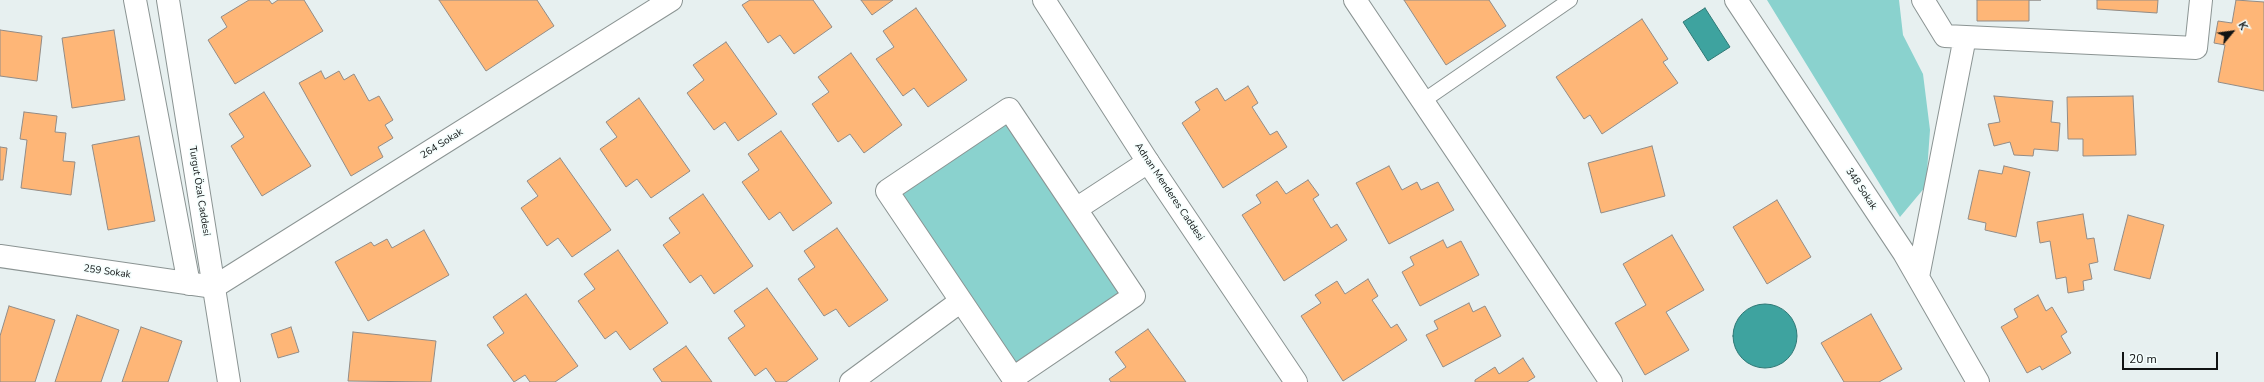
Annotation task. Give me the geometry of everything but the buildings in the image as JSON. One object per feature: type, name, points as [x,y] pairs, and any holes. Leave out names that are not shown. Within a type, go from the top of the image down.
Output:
[{"type":"street","points":[[135,0],[189,284]]},
{"type":"street","name":"Turgut Özal Caddesi","points":[[168,0],[229,382]]},
{"type":"street","name":"264 Sokak","points":[[214,287],[671,0]]},
{"type":"street","name":"Adnan Menderes Caddesi","points":[[1044,0],[1148,162],[1296,382]]},
{"type":"street","points":[[1355,0],[1611,382]]},
{"type":"street","name":"348 Sokak","points":[[1736,0],[1918,278],[1978,382]]},
{"type":"street","points":[[1923,0],[1945,36],[2196,48],[2201,0]]},
{"type":"street","points":[[1918,278],[1965,37]]},
{"type":"street","points":[[1009,109],[1076,209],[1134,296],[1013,378],[887,191],[1009,109]]},
{"type":"street","points":[[1076,209],[1148,162]]},
{"type":"street","name":"259 Sokak","points":[[0,256],[214,287]]},
{"type":"street","points":[[851,382],[961,301]]},
{"type":"lane","points":[[1423,101],[1570,0]]},
{"type":"shaded area","points":[[1767,0],[1899,0],[1903,35],[1923,74],[1930,130],[1926,186],[1900,217]]},
{"type":"shaded area","points":[[1705,8],[1730,47],[1708,61],[1683,22]]},
{"type":"shaded area","points":[[1006,119],[1127,296],[1015,373],[894,195]]},
{"type":"shaded area","points":[[1765,304],[1783,310],[1791,318],[1797,336],[1791,354],[1783,362],[1765,368],[1747,362],[1739,354],[1733,336],[1739,318],[1747,310]]}]
